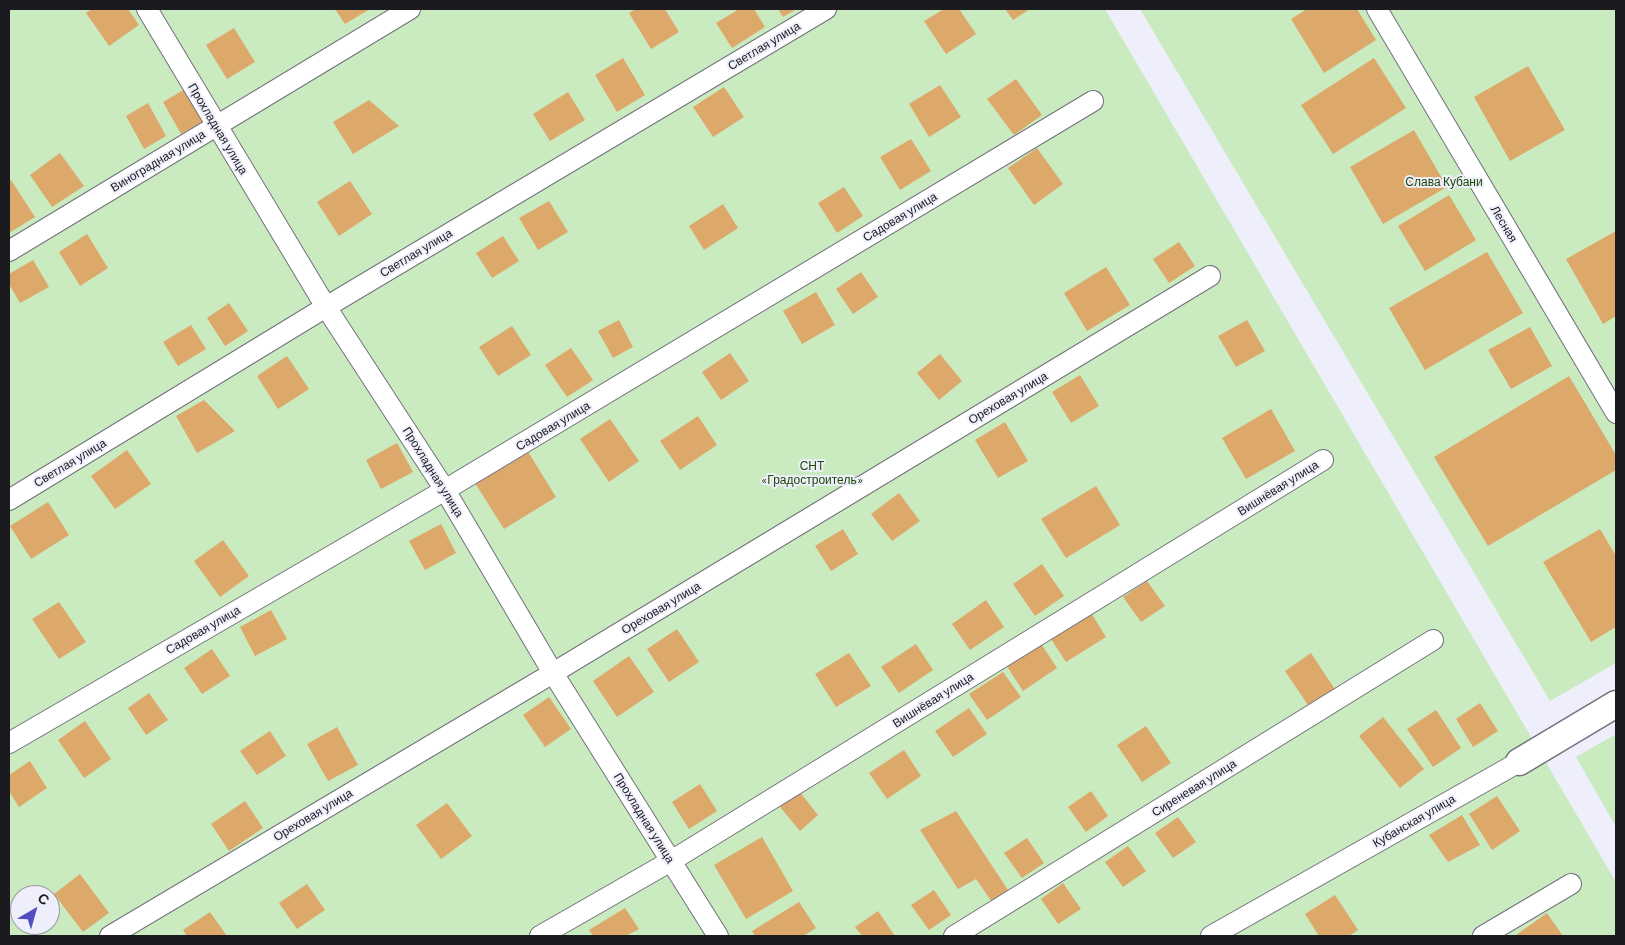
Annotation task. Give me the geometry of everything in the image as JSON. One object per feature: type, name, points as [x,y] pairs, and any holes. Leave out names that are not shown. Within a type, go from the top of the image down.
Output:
[{"type":"street","name":"Прохладная улица","points":[[147,9],[216,127],[326,307],[445,490],[553,673],[718,936]]},
{"type":"street","name":"Виноградная улица","points":[[9,251],[410,9]]},
{"type":"street","name":"Светлая улица","points":[[9,500],[326,307],[826,9]]},
{"type":"street","name":"Лесная","points":[[1377,9],[1616,413]]},
{"type":"street","name":"Садовая улица","points":[[9,743],[445,490],[1093,101]]},
{"type":"street","name":"Ореховая улица","points":[[110,936],[553,673],[1210,276]]},
{"type":"street","name":"Вишнёвая улица","points":[[540,936],[671,861],[1323,460]]},
{"type":"street","name":"Сиреневая улица","points":[[954,936],[1434,640]]},
{"type":"street","name":"Кубанская улица","points":[[1211,936],[1519,762],[1616,704]]},
{"type":"street","points":[[1482,936],[1571,884]]},
{"type":"green space","name":"СНТ «Градостроитель»","points":[[9,9],[1105,9],[1616,882],[1616,936],[9,936]]},
{"type":"green space","name":"Слава Кубани","points":[[1140,9],[1616,9],[1616,663],[1550,701]]},
{"type":"green space","points":[[1616,734],[1616,827],[1576,757]]},
{"type":"building","points":[[92,9],[128,9],[139,25],[109,46],[86,13]]},
{"type":"building","points":[[335,9],[370,9],[345,24]]},
{"type":"building","points":[[636,9],[665,9],[679,32],[651,49],[629,13]]},
{"type":"building","points":[[739,9],[754,9],[765,27],[732,48],[716,23]]},
{"type":"building","points":[[778,9],[797,9],[783,17]]},
{"type":"building","points":[[944,9],[959,9],[976,34],[946,54],[924,21]]},
{"type":"building","points":[[1005,9],[1030,9],[1013,20]]},
{"type":"building","points":[[1307,9],[1357,9],[1376,40],[1324,73],[1291,19]]},
{"type":"building","points":[[234,28],[255,62],[227,79],[206,45]]},
{"type":"building","points":[[623,58],[645,95],[617,112],[595,75]]},
{"type":"building","points":[[1374,58],[1406,108],[1333,154],[1301,105]]},
{"type":"building","points":[[1528,66],[1565,130],[1510,161],[1474,97]]},
{"type":"building","points":[[1016,79],[1042,115],[1014,135],[987,99]]},
{"type":"building","points":[[940,85],[961,117],[929,137],[909,104]]},
{"type":"building","points":[[724,87],[744,117],[713,137],[693,107]]},
{"type":"building","points":[[185,89],[204,121],[181,134],[163,102]]},
{"type":"building","points":[[568,92],[585,120],[550,141],[533,114]]},
{"type":"building","points":[[369,100],[399,126],[353,154],[333,122]]},
{"type":"building","points":[[148,103],[166,136],[144,149],[126,116]]},
{"type":"building","points":[[1414,130],[1447,187],[1383,224],[1350,167]]},
{"type":"building","points":[[911,139],[931,171],[900,190],[880,157]]},
{"type":"building","points":[[1037,148],[1063,184],[1034,205],[1008,168]]},
{"type":"building","points":[[60,153],[84,186],[52,207],[30,175]]},
{"type":"building","points":[[11,180],[35,217],[9,233],[9,181]]},
{"type":"building","points":[[350,181],[372,214],[339,236],[317,202]]},
{"type":"building","points":[[844,187],[863,216],[837,233],[818,203]]},
{"type":"building","points":[[1449,195],[1476,240],[1425,271],[1398,226]]},
{"type":"building","points":[[549,201],[568,232],[538,250],[519,218]]},
{"type":"building","points":[[723,204],[738,228],[704,250],[689,226]]},
{"type":"building","points":[[1616,231],[1616,316],[1603,324],[1566,259]]},
{"type":"building","points":[[87,234],[108,268],[80,286],[59,252]]},
{"type":"building","points":[[503,236],[519,261],[492,278],[476,253]]},
{"type":"building","points":[[1179,242],[1195,266],[1169,283],[1153,259]]},
{"type":"building","points":[[1487,252],[1523,313],[1425,370],[1389,308]]},
{"type":"building","points":[[33,260],[49,287],[20,303],[9,284],[9,274]]},
{"type":"building","points":[[1106,267],[1130,305],[1087,331],[1064,293]]},
{"type":"building","points":[[861,272],[878,297],[853,314],[836,289]]},
{"type":"building","points":[[816,292],[835,325],[802,344],[783,311]]},
{"type":"building","points":[[229,303],[248,331],[225,346],[207,318]]},
{"type":"building","points":[[619,320],[633,347],[613,358],[598,331]]},
{"type":"building","points":[[1247,320],[1265,351],[1236,367],[1218,336]]},
{"type":"building","points":[[191,325],[206,349],[178,366],[163,342]]},
{"type":"building","points":[[512,326],[531,355],[498,376],[479,347]]},
{"type":"building","points":[[1530,327],[1552,366],[1511,389],[1488,350]]},
{"type":"building","points":[[571,348],[593,380],[567,397],[545,365]]},
{"type":"building","points":[[730,353],[749,381],[721,400],[702,372]]},
{"type":"building","points":[[940,354],[962,381],[939,400],[917,373]]},
{"type":"building","points":[[287,356],[309,389],[278,409],[257,376]]},
{"type":"building","points":[[1080,375],[1099,406],[1071,423],[1052,392]]},
{"type":"building","points":[[1569,376],[1616,455],[1616,470],[1488,546],[1434,457]]},
{"type":"building","points":[[204,400],[235,431],[197,453],[176,416]]},
{"type":"building","points":[[1271,409],[1295,451],[1246,479],[1222,438]]},
{"type":"building","points":[[698,416],[717,445],[680,470],[660,441]]},
{"type":"building","points":[[610,419],[639,461],[609,482],[580,439]]},
{"type":"building","points":[[1005,422],[1028,461],[998,478],[975,440]]},
{"type":"building","points":[[397,443],[413,472],[381,489],[366,460]]},
{"type":"building","points":[[127,450],[151,484],[115,509],[91,476]]},
{"type":"building","points":[[527,450],[556,497],[504,529],[475,483]]},
{"type":"building","points":[[1096,486],[1120,525],[1066,558],[1041,519]]},
{"type":"building","points":[[899,493],[920,521],[892,541],[871,514]]},
{"type":"building","points":[[48,502],[69,535],[31,559],[10,526]]},
{"type":"building","points":[[441,524],[456,553],[425,570],[409,541]]},
{"type":"building","points":[[843,529],[858,554],[831,571],[815,546]]},
{"type":"building","points":[[1600,529],[1616,556],[1616,627],[1591,642],[1543,562]]},
{"type":"building","points":[[223,540],[249,576],[220,597],[194,561]]},
{"type":"building","points":[[1042,564],[1064,596],[1035,616],[1013,584]]},
{"type":"building","points":[[1147,581],[1165,606],[1141,622],[1123,597]]},
{"type":"building","points":[[986,600],[1004,627],[970,650],[952,624]]},
{"type":"building","points":[[59,602],[86,642],[59,659],[32,619]]},
{"type":"building","points":[[271,610],[287,639],[255,656],[240,627]]},
{"type":"building","points":[[1091,613],[1106,637],[1066,662],[1051,639]]},
{"type":"building","points":[[677,629],[699,662],[669,682],[647,649]]},
{"type":"building","points":[[1040,642],[1057,668],[1023,691],[1006,665]]},
{"type":"building","points":[[916,644],[933,670],[899,693],[881,667]]},
{"type":"building","points":[[212,649],[230,676],[202,694],[184,668]]},
{"type":"building","points":[[849,653],[871,686],[836,707],[815,674]]},
{"type":"building","points":[[1311,653],[1336,691],[1310,708],[1285,671]]},
{"type":"building","points":[[629,656],[654,692],[617,717],[593,681]]},
{"type":"building","points":[[1003,672],[1021,697],[987,720],[969,694]]},
{"type":"building","points":[[149,693],[168,720],[146,735],[128,708]]},
{"type":"building","points":[[549,697],[571,729],[545,747],[523,715]]},
{"type":"building","points":[[1480,703],[1498,731],[1473,747],[1456,719]]},
{"type":"building","points":[[969,708],[987,734],[953,757],[935,731]]},
{"type":"building","points":[[1436,710],[1461,748],[1433,767],[1407,729]]},
{"type":"building","points":[[1383,717],[1424,769],[1400,788],[1359,736]]},
{"type":"building","points":[[85,721],[111,759],[84,778],[58,740]]},
{"type":"building","points":[[1146,726],[1171,763],[1142,782],[1117,745]]},
{"type":"building","points":[[337,727],[358,765],[328,781],[307,744]]},
{"type":"building","points":[[270,731],[286,756],[257,775],[240,751]]},
{"type":"building","points":[[904,750],[921,776],[887,799],[869,773]]},
{"type":"building","points":[[30,761],[47,788],[19,807],[9,791],[9,775]]},
{"type":"building","points":[[700,784],[717,811],[689,829],[672,802]]},
{"type":"building","points":[[799,791],[818,815],[800,831],[780,807]]},
{"type":"building","points":[[1091,791],[1108,816],[1086,832],[1068,807]]},
{"type":"building","points":[[1497,796],[1520,831],[1492,850],[1469,814]]},
{"type":"building","points":[[245,801],[263,828],[229,851],[211,824]]},
{"type":"building","points":[[447,803],[472,836],[441,859],[416,825]]},
{"type":"building","points":[[956,811],[1008,890],[992,902],[976,879],[958,889],[920,830]]},
{"type":"building","points":[[1462,815],[1480,845],[1448,862],[1429,835]]},
{"type":"building","points":[[1178,817],[1196,842],[1173,858],[1155,833]]},
{"type":"building","points":[[762,837],[793,891],[746,919],[714,865]]},
{"type":"building","points":[[1027,838],[1044,863],[1022,878],[1004,853]]},
{"type":"building","points":[[1128,846],[1146,871],[1123,887],[1105,862]]},
{"type":"building","points":[[80,874],[109,913],[83,932],[60,902],[60,889]]},
{"type":"building","points":[[1063,883],[1081,909],[1058,924],[1041,899]]},
{"type":"building","points":[[307,884],[325,910],[297,929],[279,903]]},
{"type":"building","points":[[934,890],[951,915],[929,930],[911,905]]},
{"type":"building","points":[[1335,895],[1358,930],[1349,936],[1319,936],[1305,914]]},
{"type":"building","points":[[799,902],[816,928],[803,936],[755,936],[752,931]]},
{"type":"building","points":[[625,908],[639,929],[626,936],[593,936],[589,930]]},
{"type":"building","points":[[878,911],[895,936],[862,936],[855,927]]},
{"type":"building","points":[[210,912],[227,936],[187,936],[183,930]]},
{"type":"building","points":[[1547,913],[1563,936],[1516,936],[1516,935]]}]
